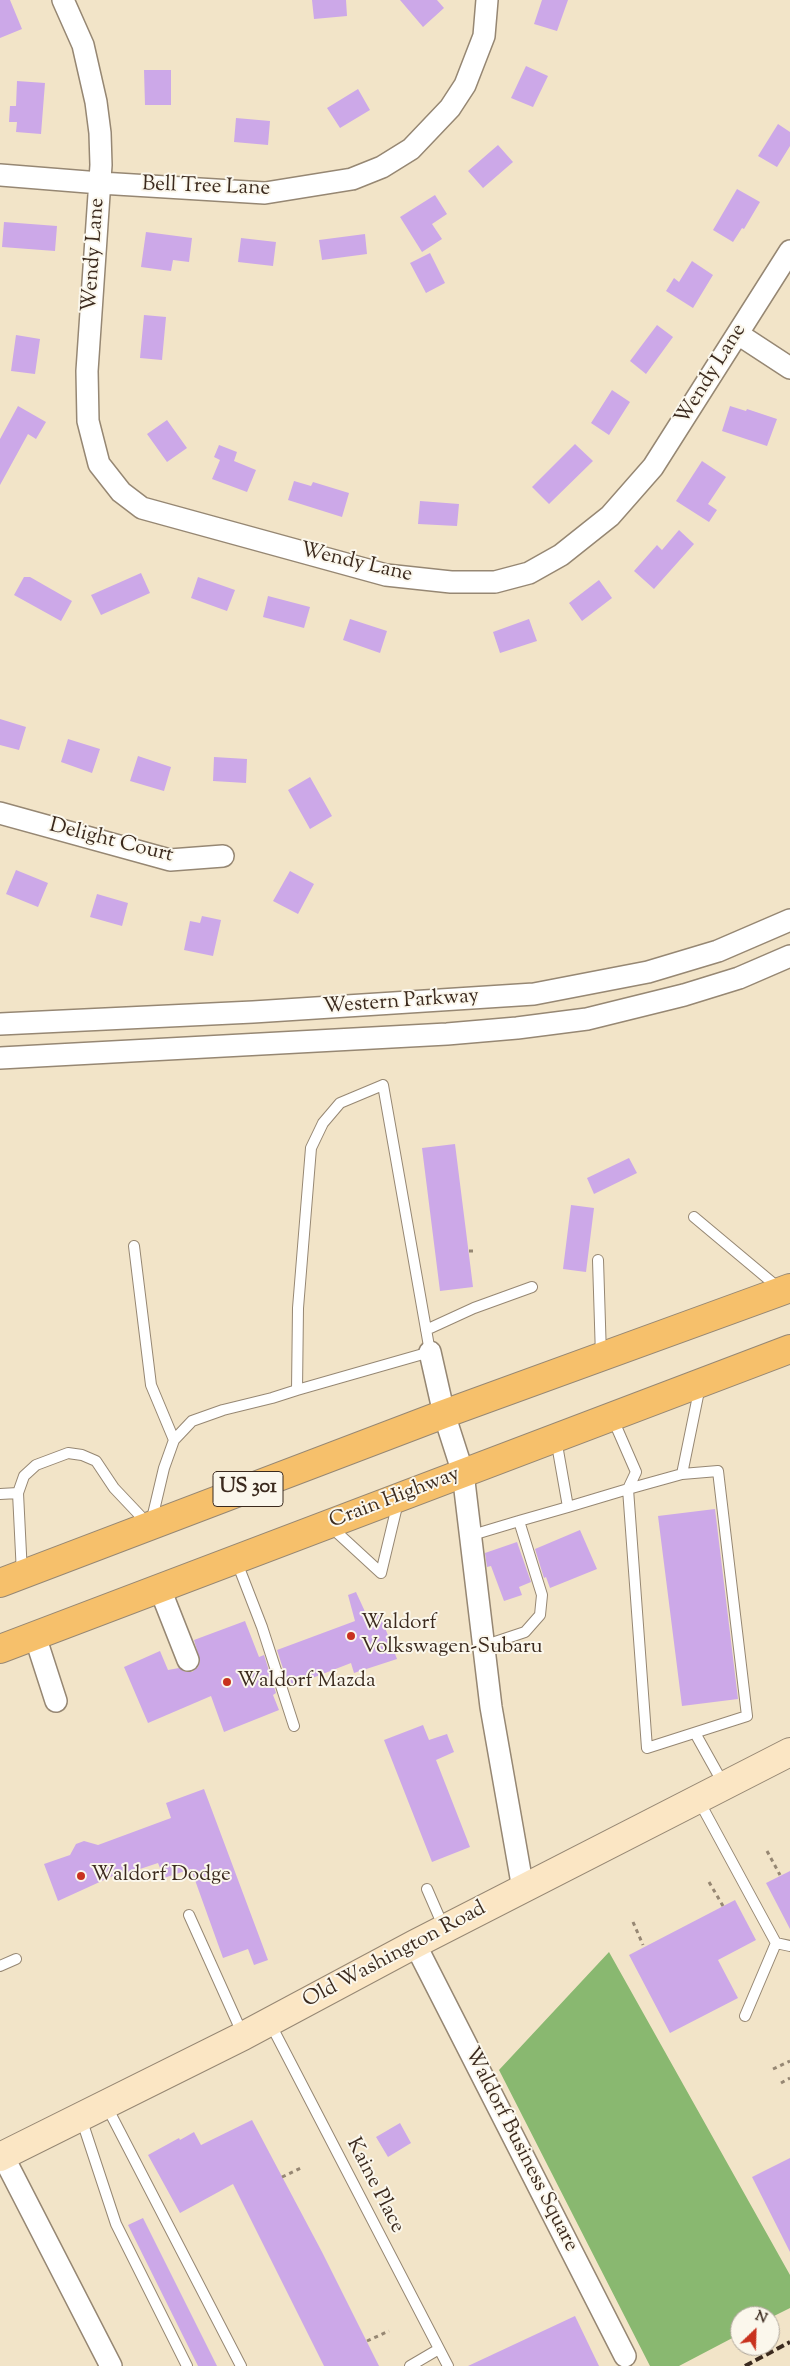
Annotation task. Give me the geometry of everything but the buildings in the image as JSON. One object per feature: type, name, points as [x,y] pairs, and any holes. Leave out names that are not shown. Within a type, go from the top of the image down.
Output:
[{"type":"highway","name":"US 301","points":[[11,1579],[444,1414],[786,1290]]},
{"type":"highway","name":"Crain Highway","points":[[0,1649],[790,1349]]},
{"type":"main road","name":"Old Washington Road","points":[[1,2155],[243,2036],[415,1944],[790,1752]]},
{"type":"street","name":"Wendy Lane","points":[[63,0],[84,45],[96,102],[100,133],[100,184],[87,371],[88,420],[99,464],[110,481],[132,502],[142,508],[386,574],[451,582],[495,582],[529,573],[561,555],[610,516],[654,467],[790,251]]},
{"type":"street","name":"Bell Tree Lane","points":[[0,174],[100,184],[265,193],[352,179],[382,167],[411,149],[430,131],[465,85],[484,36],[487,0]]},
{"type":"street","points":[[738,334],[790,368]]},
{"type":"street","name":"Delight Court","points":[[0,813],[170,860],[224,856]]},
{"type":"street","name":"Western Parkway","points":[[0,1024],[263,1012],[534,994],[648,972],[718,951],[790,920]]},
{"type":"street","name":"Western Parkway","points":[[0,1058],[438,1035],[587,1019],[684,995],[739,978],[790,956]]},
{"type":"street","points":[[430,1352],[444,1414],[463,1473],[469,1536],[491,1707],[523,1889]]},
{"type":"street","points":[[160,1589],[188,1660]]},
{"type":"street","points":[[35,1636],[56,1701]]},
{"type":"street","name":"Waldorf Business Square","points":[[415,1944],[625,2356]]},
{"type":"street","points":[[1,2155],[111,2366]]},
{"type":"lane","points":[[150,1526],[164,1468],[174,1440],[192,1421],[430,1352],[382,1085],[340,1103],[323,1123],[311,1148],[298,1308],[297,1390]]},
{"type":"lane","points":[[694,1217],[786,1290]]},
{"type":"lane","points":[[134,1246],[151,1386],[174,1440]]},
{"type":"lane","points":[[598,1260],[600,1357]]},
{"type":"lane","points":[[426,1330],[474,1308],[532,1287]]},
{"type":"lane","points":[[682,1474],[701,1382]]},
{"type":"lane","points":[[469,1536],[520,1522],[628,1489],[682,1474],[718,1471],[747,1716],[646,1748],[628,1489],[636,1472],[612,1416]]},
{"type":"lane","points":[[556,1438],[568,1507]]},
{"type":"lane","points":[[11,1579],[18,1493],[24,1476],[36,1465],[68,1453],[82,1455],[96,1461],[114,1488],[150,1526]]},
{"type":"lane","points":[[0,1494],[18,1493]]},
{"type":"lane","points":[[328,1525],[381,1573],[399,1498]]},
{"type":"lane","points":[[483,1646],[525,1632],[540,1615],[542,1595],[520,1522]]},
{"type":"lane","points":[[236,1560],[262,1627],[294,1726]]},
{"type":"lane","points":[[696,1733],[725,1786]]},
{"type":"lane","points":[[698,1799],[776,1943],[790,1946]]},
{"type":"lane","points":[[427,1889],[444,1929]]},
{"type":"lane","points":[[188,1915],[243,2036]]},
{"type":"lane","points":[[745,2016],[776,1943]]},
{"type":"lane","points":[[0,1966],[16,1959]]},
{"type":"lane","name":"Kaine Place","points":[[270,2022],[448,2366]]},
{"type":"lane","points":[[105,2104],[242,2366]]},
{"type":"lane","points":[[80,2117],[116,2224],[188,2366]]},
{"type":"lane","points":[[410,2366],[439,2349]]},
{"type":"path","points":[[767,1851],[780,1875]]},
{"type":"path","points":[[709,1882],[722,1906]]},
{"type":"path","points":[[633,1922],[643,1945]]},
{"type":"path","points":[[773,2069],[790,2061]]},
{"type":"path","points":[[781,2083],[790,2078]]},
{"type":"path","points":[[282,2177],[303,2167]]},
{"type":"path","points":[[367,2341],[389,2330]]},
{"type":"green space","points":[[609,1952],[790,2275],[790,2308],[780,2313],[780,2306],[730,2306],[730,2339],[679,2366],[650,2366],[499,2070]]},
{"type":"railway","points":[[745,2366],[790,2342]]},
{"type":"place","name":"Waldorf Volkswagen-Subaru","points":[[351,1636]]},
{"type":"place","name":"Waldorf Mazda","points":[[227,1682]]},
{"type":"place","name":"Waldorf Dodge","points":[[81,1876]]}]
